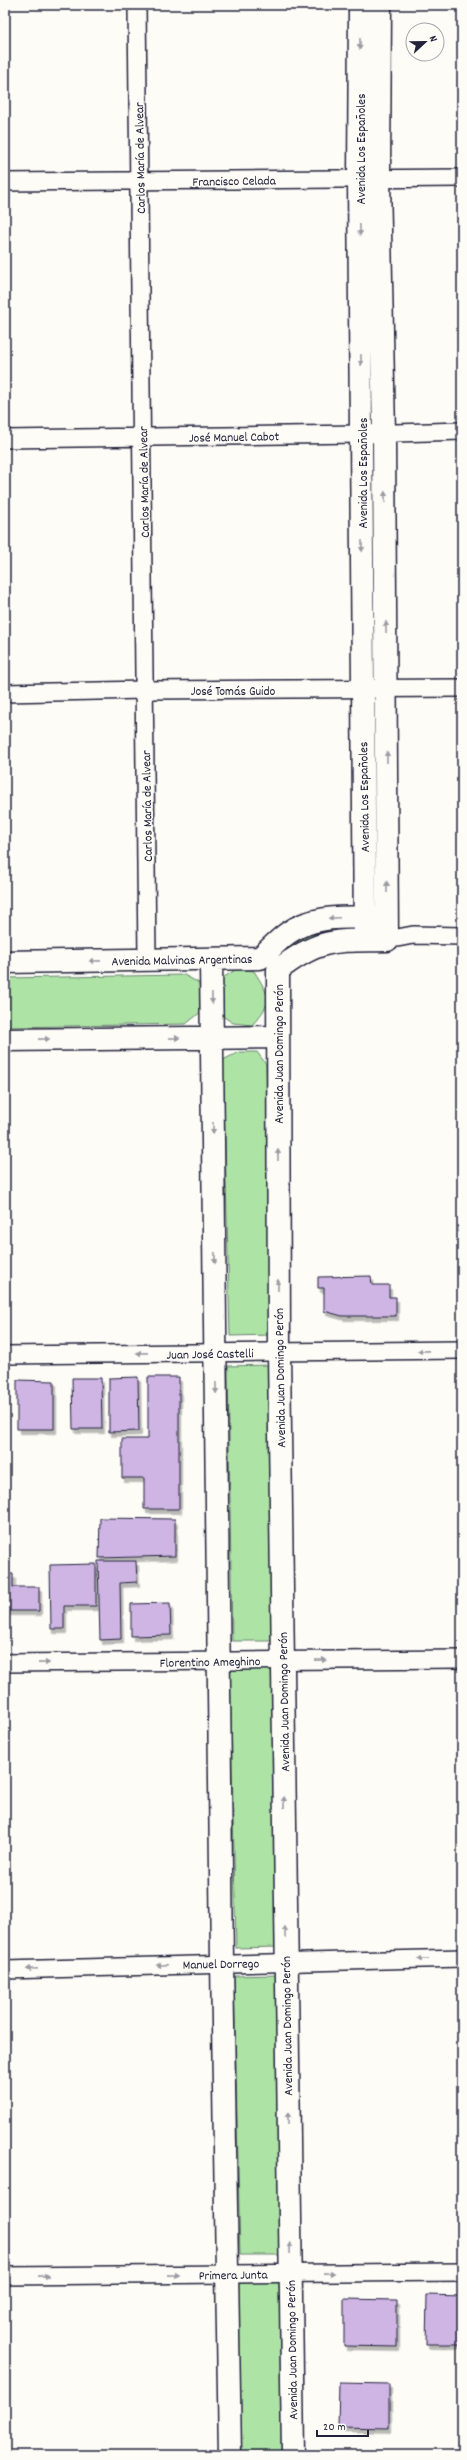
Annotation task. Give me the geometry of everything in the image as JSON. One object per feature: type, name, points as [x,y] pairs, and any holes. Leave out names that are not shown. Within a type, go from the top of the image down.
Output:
[{"type":"main road","name":"Avenida Los Españoles","points":[[360,5],[384,434],[388,940]]},
{"type":"main road","name":"Avenida Los Españoles","points":[[365,940],[362,690],[362,434],[369,179],[380,5]]},
{"type":"main road","name":"Avenida Malvinas Argentinas","points":[[5,962],[260,958],[287,933],[307,922],[330,918],[387,917]]},
{"type":"main road","points":[[278,970],[297,956],[316,946],[336,940],[388,940]]},
{"type":"main road","name":"Avenida Juan Domingo Perón","points":[[260,958],[278,970],[279,1352],[292,2455]]},
{"type":"main road","points":[[211,959],[220,1661],[222,1963],[230,2455]]},
{"type":"main road","points":[[5,1040],[278,1037]]},
{"type":"street","name":"Carlos María de Alvear","points":[[137,5],[147,960]]},
{"type":"street","name":"Francisco Celada","points":[[5,182],[462,178]]},
{"type":"street","name":"José Manuel Cabot","points":[[5,439],[384,434],[462,431]]},
{"type":"street","name":"José Tomás Guido","points":[[5,693],[145,690],[387,690],[462,688]]},
{"type":"street","points":[[387,917],[413,936]]},
{"type":"street","points":[[388,940],[413,936],[462,936]]},
{"type":"street","name":"Juan José Castelli","points":[[5,1355],[462,1350]]},
{"type":"street","name":"Florentino Ameghino","points":[[5,1663],[462,1659]]},
{"type":"street","name":"Manuel Dorrego","points":[[5,1970],[222,1963],[462,1958]]},
{"type":"street","name":"Primera Junta","points":[[5,2276],[462,2272]]},
{"type":"green space","points":[[355,925],[357,932],[312,936],[300,944],[295,940],[306,929]]},
{"type":"green space","points":[[237,969],[254,971],[266,993],[267,1004],[252,1025],[233,1023],[221,1015],[221,979]]},
{"type":"green space","points":[[184,975],[199,983],[202,1011],[186,1024],[5,1027],[5,978]]},
{"type":"green space","points":[[239,1052],[257,1052],[266,1064],[271,1335],[230,1336],[223,1060]]},
{"type":"green space","points":[[269,1365],[273,1641],[232,1641],[228,1366]]},
{"type":"green space","points":[[230,1668],[272,1668],[278,1947],[236,1948]]},
{"type":"green space","points":[[276,1975],[282,2255],[240,2255],[234,1976]]},
{"type":"green space","points":[[279,2277],[282,2455],[237,2455],[236,2279]]},
{"type":"building","points":[[371,1276],[372,1285],[389,1285],[389,1297],[396,1297],[396,1316],[342,1316],[324,1311],[324,1288],[318,1288],[318,1277]]},
{"type":"building","points":[[138,1377],[139,1431],[109,1432],[109,1378]]},
{"type":"building","points":[[148,1377],[179,1377],[179,1509],[144,1509],[144,1478],[122,1478],[122,1439],[148,1439]]},
{"type":"building","points":[[72,1378],[101,1378],[102,1429],[73,1429]]},
{"type":"building","points":[[17,1380],[54,1381],[54,1429],[17,1429]]},
{"type":"building","points":[[100,1518],[175,1519],[175,1556],[99,1558]]},
{"type":"building","points":[[98,1561],[136,1561],[137,1582],[120,1583],[121,1639],[100,1640]]},
{"type":"building","points":[[96,1564],[96,1606],[64,1606],[64,1629],[51,1629],[50,1565]]},
{"type":"building","points":[[5,1574],[13,1574],[13,1587],[39,1587],[39,1611],[5,1611]]},
{"type":"building","points":[[170,1603],[171,1635],[131,1636],[131,1604]]},
{"type":"building","points":[[427,2295],[462,2296],[462,2344],[426,2344]]},
{"type":"building","points":[[344,2299],[397,2300],[397,2347],[344,2346]]},
{"type":"building","points":[[339,2383],[389,2384],[389,2428],[338,2427]]}]
